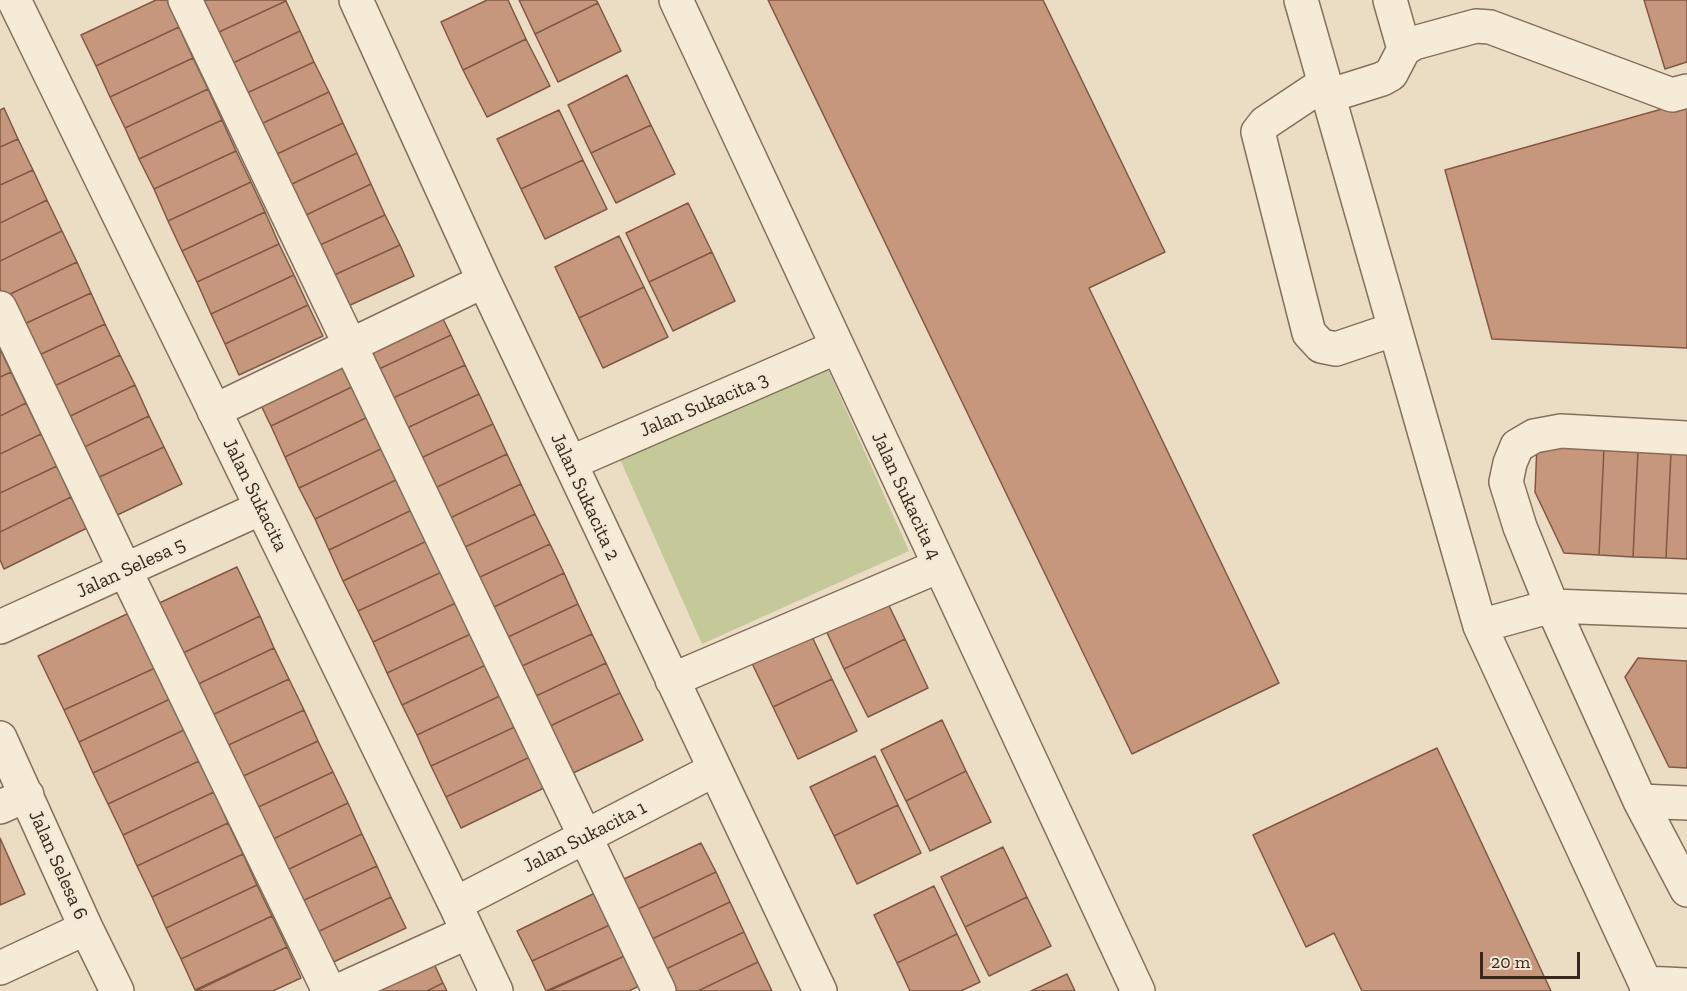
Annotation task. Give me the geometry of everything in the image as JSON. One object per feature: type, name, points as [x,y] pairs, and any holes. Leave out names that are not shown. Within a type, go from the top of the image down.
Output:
[{"type":"street","name":"Jalan Sukacita","points":[[14,0],[496,991]]},
{"type":"street","points":[[185,0],[659,991]]},
{"type":"street","name":"Jalan Sukacita 2","points":[[356,0],[484,281],[820,991]]},
{"type":"street","name":"Jalan Sukacita 4","points":[[676,0],[1138,991]]},
{"type":"street","points":[[1301,0],[1480,626],[1647,987],[1687,985]]},
{"type":"street","points":[[1390,0],[1404,49]]},
{"type":"street","points":[[1395,329],[1336,349],[1321,346],[1309,333],[1260,147],[1258,132],[1265,123],[1327,89],[1382,79],[1391,74],[1404,49],[1414,43],[1476,26],[1490,27],[1672,96],[1687,91]]},
{"type":"street","points":[[214,411],[484,281]]},
{"type":"street","points":[[0,308],[124,570],[329,991]]},
{"type":"street","name":"Jalan Sukacita 3","points":[[570,463],[837,347]]},
{"type":"street","points":[[1687,438],[1561,431],[1534,436],[1517,446],[1506,482],[1520,527],[1552,606],[1640,801],[1687,890]]},
{"type":"street","name":"Jalan Selesa 5","points":[[0,627],[261,508]]},
{"type":"street","points":[[672,680],[939,566]]},
{"type":"street","points":[[1480,626],[1552,606],[1687,611]]},
{"type":"street","name":"Jalan Selesa 6","points":[[0,738],[13,801],[86,928],[117,991]]},
{"type":"street","name":"Jalan Sukacita 1","points":[[338,991],[461,918],[585,836],[714,770]]},
{"type":"street","points":[[1640,801],[1687,803]]},
{"type":"street","points":[[0,968],[86,928]]},
{"type":"green space","points":[[826,365],[909,551],[702,644],[619,457]]},
{"type":"building","points":[[156,0],[167,0],[179,27],[96,66],[81,35]]},
{"type":"building","points":[[487,0],[508,0],[526,39],[463,70],[441,22]]},
{"type":"building","points":[[519,0],[596,0],[598,3],[535,34]]},
{"type":"building","points":[[768,0],[1043,0],[1165,252],[1089,288],[1279,683],[1132,754]]},
{"type":"building","points":[[1644,0],[1687,0],[1687,62],[1665,69]]},
{"type":"building","points":[[204,1],[286,1],[219,32]]},
{"type":"building","points":[[286,1],[300,31],[233,63],[219,32]]},
{"type":"building","points":[[598,3],[621,51],[558,82],[535,34]]},
{"type":"building","points":[[179,27],[193,58],[110,97],[96,66]]},
{"type":"building","points":[[300,31],[314,62],[247,93],[233,63]]},
{"type":"building","points":[[526,39],[550,86],[487,117],[463,70]]},
{"type":"building","points":[[193,58],[208,89],[125,128],[110,97]]},
{"type":"building","points":[[314,62],[329,92],[261,124],[247,93]]},
{"type":"building","points":[[627,75],[651,125],[591,153],[568,105]]},
{"type":"building","points":[[208,89],[222,120],[139,159],[125,128]]},
{"type":"building","points":[[329,92],[343,123],[275,155],[261,124]]},
{"type":"building","points":[[1687,102],[1687,348],[1492,339],[1445,170]]},
{"type":"building","points":[[4,108],[18,139],[0,147],[0,110]]},
{"type":"building","points":[[559,110],[583,160],[521,189],[497,139]]},
{"type":"building","points":[[222,120],[236,151],[154,189],[139,159]]},
{"type":"building","points":[[343,123],[357,153],[290,185],[275,155]]},
{"type":"building","points":[[651,125],[675,174],[616,203],[591,153]]},
{"type":"building","points":[[18,139],[33,170],[0,185],[0,147]]},
{"type":"building","points":[[236,151],[251,182],[168,221],[154,189]]},
{"type":"building","points":[[357,153],[371,184],[304,216],[290,185]]},
{"type":"building","points":[[583,160],[607,209],[545,239],[521,189]]},
{"type":"building","points":[[33,170],[47,200],[0,223],[0,185]]},
{"type":"building","points":[[251,182],[265,212],[182,251],[168,221]]},
{"type":"building","points":[[371,184],[385,215],[318,246],[304,216]]},
{"type":"building","points":[[47,200],[62,231],[0,261],[0,223]]},
{"type":"building","points":[[688,203],[712,252],[649,282],[626,233]]},
{"type":"building","points":[[265,212],[279,244],[197,282],[182,251]]},
{"type":"building","points":[[385,215],[400,245],[332,276],[318,246]]},
{"type":"building","points":[[62,231],[77,262],[4,297],[0,289],[0,261]]},
{"type":"building","points":[[619,236],[644,287],[579,318],[555,267]]},
{"type":"building","points":[[279,244],[294,275],[211,314],[197,282]]},
{"type":"building","points":[[400,245],[414,276],[346,307],[332,276]]},
{"type":"building","points":[[712,252],[735,301],[673,331],[649,282]]},
{"type":"building","points":[[77,262],[91,293],[18,327],[4,297]]},
{"type":"building","points":[[294,275],[308,305],[225,344],[211,314]]},
{"type":"building","points":[[644,287],[668,337],[603,368],[579,318]]},
{"type":"building","points":[[91,293],[105,324],[33,358],[18,327]]},
{"type":"building","points":[[308,305],[323,336],[239,375],[225,344]]},
{"type":"building","points":[[436,305],[451,335],[379,369],[365,339]]},
{"type":"building","points":[[105,324],[120,355],[48,389],[33,358]]},
{"type":"building","points":[[451,335],[465,365],[393,398],[379,369]]},
{"type":"building","points":[[0,349],[11,372],[0,377]]},
{"type":"building","points":[[343,354],[358,384],[271,426],[256,395]]},
{"type":"building","points":[[120,355],[135,385],[62,420],[48,389]]},
{"type":"building","points":[[465,365],[479,394],[407,428],[393,398]]},
{"type":"building","points":[[11,372],[26,403],[0,416],[0,377]]},
{"type":"building","points":[[358,384],[372,415],[285,457],[271,426]]},
{"type":"building","points":[[135,385],[149,416],[76,451],[62,420]]},
{"type":"building","points":[[479,394],[493,424],[421,458],[407,428]]},
{"type":"building","points":[[26,403],[41,434],[0,454],[0,416]]},
{"type":"building","points":[[372,415],[387,446],[299,488],[285,457]]},
{"type":"building","points":[[149,416],[164,447],[91,481],[76,451]]},
{"type":"building","points":[[493,424],[507,454],[435,488],[421,458]]},
{"type":"building","points":[[41,434],[57,466],[0,493],[0,454]]},
{"type":"building","points":[[1537,445],[1604,448],[1599,555],[1564,553],[1535,492]]},
{"type":"building","points":[[387,446],[402,477],[315,519],[299,488]]},
{"type":"building","points":[[164,447],[182,484],[109,519],[91,481]]},
{"type":"building","points":[[1604,448],[1638,450],[1633,557],[1599,555]]},
{"type":"building","points":[[1638,450],[1671,452],[1666,558],[1633,557]]},
{"type":"building","points":[[1671,452],[1687,452],[1687,559],[1666,558]]},
{"type":"building","points":[[507,454],[521,484],[450,518],[435,488]]},
{"type":"building","points":[[57,466],[71,497],[0,532],[0,493]]},
{"type":"building","points":[[402,477],[416,508],[329,550],[315,519]]},
{"type":"building","points":[[521,484],[535,514],[463,548],[450,518]]},
{"type":"building","points":[[71,497],[87,528],[4,569],[0,560],[0,532]]},
{"type":"building","points":[[416,508],[431,539],[343,581],[329,550]]},
{"type":"building","points":[[535,514],[550,544],[478,578],[463,548]]},
{"type":"building","points":[[431,539],[446,570],[358,611],[343,581]]},
{"type":"building","points":[[550,544],[564,573],[492,608],[478,578]]},
{"type":"building","points":[[237,567],[260,616],[179,655],[155,605]]},
{"type":"building","points":[[446,570],[460,601],[373,642],[358,611]]},
{"type":"building","points":[[564,573],[578,604],[506,638],[492,608]]},
{"type":"building","points":[[882,591],[905,639],[844,669],[821,620]]},
{"type":"building","points":[[460,601],[475,632],[387,673],[373,642]]},
{"type":"building","points":[[578,604],[592,634],[520,667],[506,638]]},
{"type":"building","points":[[129,613],[155,668],[64,710],[38,656]]},
{"type":"building","points":[[260,616],[274,648],[194,686],[179,655]]},
{"type":"building","points":[[807,626],[832,679],[773,707],[748,655]]},
{"type":"building","points":[[475,632],[490,663],[402,705],[387,673]]},
{"type":"building","points":[[592,634],[606,663],[534,697],[520,667]]},
{"type":"building","points":[[905,639],[928,688],[868,717],[844,669]]},
{"type":"building","points":[[274,648],[289,679],[208,717],[194,686]]},
{"type":"building","points":[[1638,658],[1687,661],[1687,768],[1669,767],[1625,677]]},
{"type":"building","points":[[490,663],[504,694],[417,735],[402,705]]},
{"type":"building","points":[[606,663],[620,693],[548,727],[534,697]]},
{"type":"building","points":[[155,668],[170,699],[79,742],[64,710]]},
{"type":"building","points":[[289,679],[304,710],[222,748],[208,717]]},
{"type":"building","points":[[832,679],[857,731],[798,759],[773,707]]},
{"type":"building","points":[[620,693],[643,740],[571,774],[548,727]]},
{"type":"building","points":[[504,694],[519,725],[431,766],[417,735]]},
{"type":"building","points":[[170,699],[184,730],[93,773],[79,742]]},
{"type":"building","points":[[304,710],[318,741],[237,779],[222,748]]},
{"type":"building","points":[[942,720],[966,771],[906,801],[881,750]]},
{"type":"building","points":[[519,725],[534,755],[446,797],[431,766]]},
{"type":"building","points":[[184,730],[199,761],[108,804],[93,773]]},
{"type":"building","points":[[318,741],[333,772],[252,810],[237,779]]},
{"type":"building","points":[[1437,748],[1551,991],[1362,991],[1334,933],[1306,947],[1253,835]]},
{"type":"building","points":[[534,755],[548,786],[461,828],[446,797]]},
{"type":"building","points":[[875,756],[898,805],[834,836],[810,787]]},
{"type":"building","points":[[199,761],[214,792],[123,835],[108,804]]},
{"type":"building","points":[[966,771],[991,822],[930,851],[906,801]]},
{"type":"building","points":[[333,772],[348,803],[267,842],[252,810]]},
{"type":"building","points":[[214,792],[228,823],[137,866],[123,835]]},
{"type":"building","points":[[348,803],[362,834],[281,873],[267,842]]},
{"type":"building","points":[[898,805],[921,853],[857,884],[834,836]]},
{"type":"building","points":[[228,823],[243,854],[152,897],[137,866]]},
{"type":"building","points":[[362,834],[377,866],[296,904],[281,873]]},
{"type":"building","points":[[0,838],[25,894],[0,905]]},
{"type":"building","points":[[701,843],[716,872],[638,909],[624,879]]},
{"type":"building","points":[[1003,847],[1027,897],[965,927],[941,877]]},
{"type":"building","points":[[243,854],[257,885],[166,928],[152,897]]},
{"type":"building","points":[[377,866],[391,897],[311,935],[296,904]]},
{"type":"building","points":[[716,872],[730,902],[652,939],[638,909]]},
{"type":"building","points":[[257,885],[272,916],[181,959],[166,928]]},
{"type":"building","points":[[934,886],[957,934],[897,963],[874,915]]},
{"type":"building","points":[[599,891],[614,923],[532,961],[517,931]]},
{"type":"building","points":[[391,897],[406,928],[325,966],[311,935]]},
{"type":"building","points":[[1027,897],[1051,946],[989,976],[965,927]]},
{"type":"building","points":[[730,902],[744,932],[666,969],[652,939]]},
{"type":"building","points":[[272,916],[287,947],[195,990],[181,959]]},
{"type":"building","points":[[614,923],[629,954],[546,991],[532,961]]},
{"type":"building","points":[[744,932],[758,962],[698,991],[677,991],[666,969]]},
{"type":"building","points":[[957,934],[980,982],[961,991],[910,991],[897,963]]},
{"type":"building","points":[[287,947],[301,978],[273,991],[196,991]]},
{"type":"building","points":[[429,953],[443,983],[427,991],[350,991]]},
{"type":"building","points":[[629,954],[643,984],[629,991],[549,991]]},
{"type":"building","points":[[758,962],[772,991],[698,991]]},
{"type":"building","points":[[1067,974],[1075,991],[1031,991]]},
{"type":"building","points":[[443,983],[447,991],[427,991]]}]
